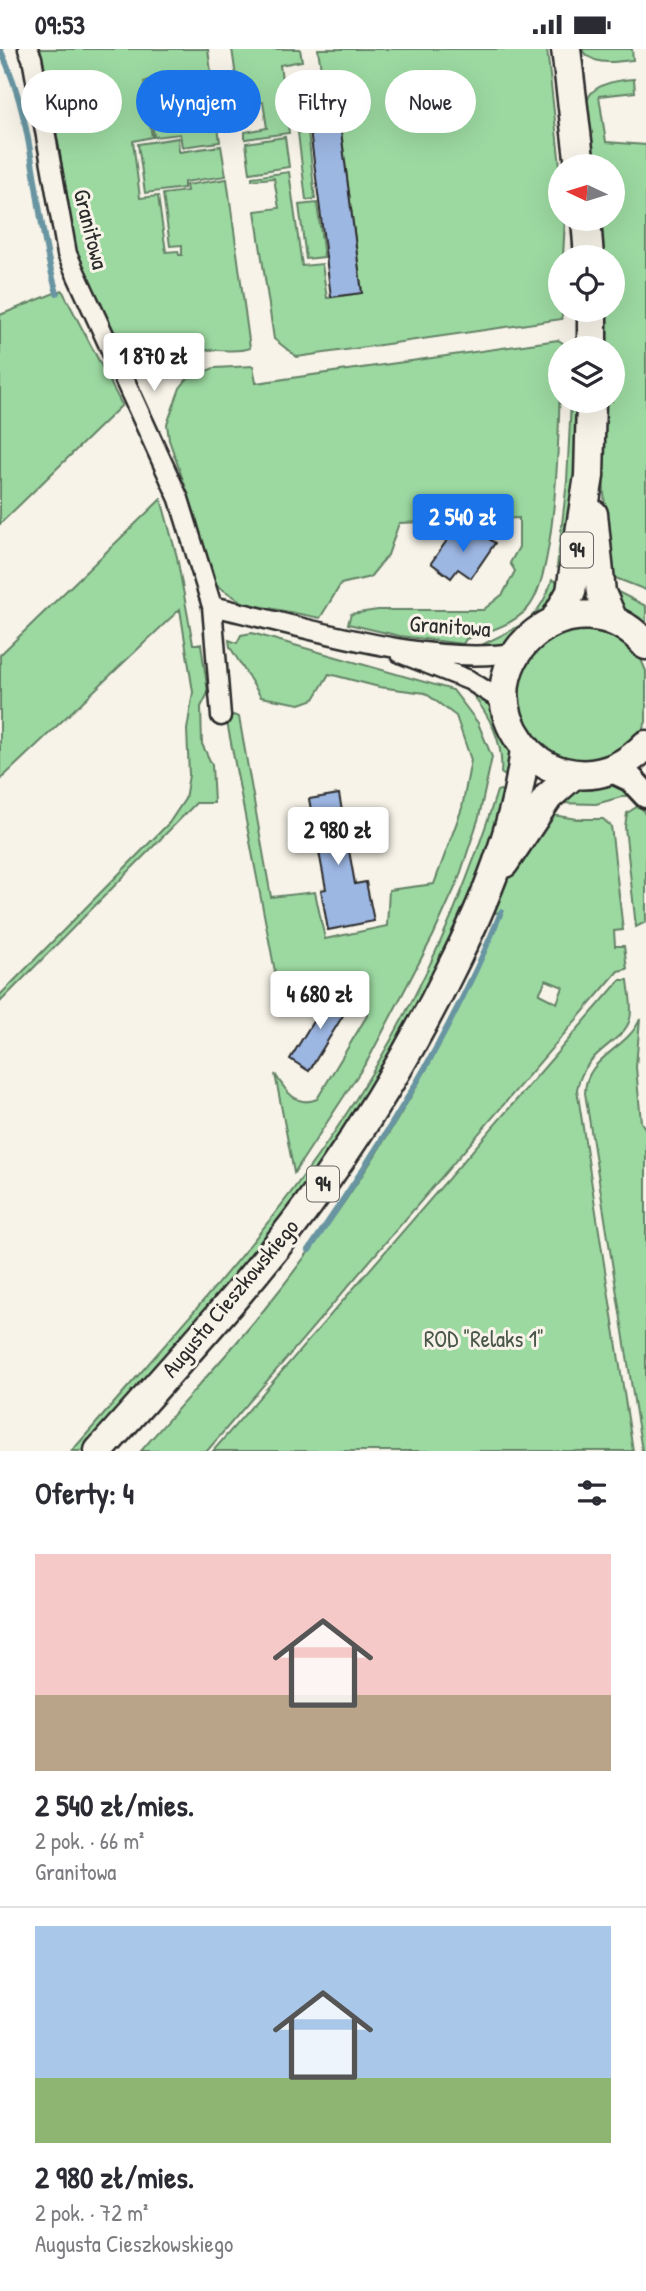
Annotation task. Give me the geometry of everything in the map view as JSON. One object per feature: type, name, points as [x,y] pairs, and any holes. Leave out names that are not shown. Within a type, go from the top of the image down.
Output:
[{"type":"main road","points":[[566,49],[579,154]]},
{"type":"main road","name":"94","points":[[504,702],[505,683],[517,652],[540,628],[555,620],[570,591],[589,476],[592,413]]},
{"type":"main road","name":"94","points":[[589,476],[601,593],[613,620]]},
{"type":"main road","points":[[555,620],[584,615],[613,620],[637,635],[646,645]]},
{"type":"main road","points":[[504,702],[514,733],[525,748],[547,765],[574,774],[612,770],[634,757],[646,745]]},
{"type":"main road","name":"Augusta Cieszkowskiego","points":[[492,880],[522,773],[525,748]]},
{"type":"main road","name":"Augusta Cieszkowskiego","points":[[99,1451],[289,1230],[361,1129],[422,1028],[492,880],[548,797],[574,774]]},
{"type":"street","name":"Granitowa","points":[[28,49],[32,58],[67,254],[179,499],[212,606],[222,716]]},
{"type":"street","name":"Granitowa","points":[[212,606],[380,645],[476,654],[517,652]]},
{"type":"street","name":"Granitowa","points":[[380,645],[469,680],[504,702]]},
{"type":"street","points":[[612,770],[631,779],[646,795]]},
{"type":"green space","points":[[35,49],[208,49],[211,70],[136,70],[136,133],[151,133],[152,137],[133,141],[140,198],[158,196],[166,252],[178,251],[179,255],[182,255],[182,245],[170,246],[163,194],[187,191],[186,185],[227,179],[250,348],[235,351],[207,350],[157,366],[137,366],[129,361],[77,256],[56,133],[122,133],[122,70],[44,70]]},
{"type":"green space","points":[[232,49],[300,49],[302,61],[280,65],[281,70],[275,70],[275,133],[289,133],[245,139],[245,133],[261,133],[261,129],[267,128],[261,102],[261,70],[235,70]]},
{"type":"green space","points":[[318,49],[547,49],[559,154],[548,154],[548,231],[564,231],[564,245],[548,245],[548,321],[297,357],[274,339],[255,211],[279,208],[274,178],[252,180],[252,177],[289,172],[302,266],[322,264],[327,298],[362,293],[341,133],[371,133],[371,70],[321,70]]},
{"type":"green space","points":[[581,49],[632,49],[633,60],[598,61]]},
{"type":"green space","points":[[634,79],[635,92],[599,96],[606,142],[646,145],[646,590],[608,575],[602,449],[604,413],[625,413],[625,336],[605,336],[605,322],[625,322],[625,245],[601,245],[600,231],[625,231],[625,154],[594,154],[586,106],[589,96],[597,88],[612,82]]},
{"type":"green space","points":[[153,133],[219,133],[220,142],[182,147],[180,134],[154,137]]},
{"type":"green space","points":[[298,133],[308,133],[315,199],[306,200]]},
{"type":"green space","points":[[285,137],[289,167],[250,173],[246,143]]},
{"type":"green space","points":[[178,138],[179,152],[221,146],[226,176],[184,182],[184,188],[145,193],[138,144]]},
{"type":"green space","points":[[317,203],[324,257],[306,259],[299,205]]},
{"type":"green space","points":[[62,290],[122,405],[0,524],[0,315]]},
{"type":"green space","points":[[548,341],[548,413],[559,413],[556,484],[546,560],[538,589],[528,608],[515,619],[466,639],[463,644],[400,636],[348,624],[351,614],[378,610],[483,610],[503,594],[515,571],[510,563],[519,547],[519,518],[399,523],[388,555],[370,577],[341,584],[320,618],[244,603],[219,587],[212,577],[196,517],[169,440],[167,424],[180,388],[188,378],[214,368],[253,366],[256,383]]},
{"type":"green space","points":[[570,413],[579,413],[570,569],[557,567],[567,481]]},
{"type":"green space","points":[[161,499],[177,557],[193,644],[201,644],[208,693],[201,707],[202,744],[212,765],[214,803],[196,803],[0,1002],[0,995],[169,823],[185,799],[189,775],[187,730],[193,692],[180,609],[0,780],[0,655]]},
{"type":"green space","points":[[552,580],[569,584],[565,593],[536,622],[504,644],[478,647],[514,629],[532,616],[540,607]]},
{"type":"green space","points":[[610,588],[646,606],[646,632],[621,612]]},
{"type":"green space","points":[[584,628],[610,633],[640,657],[646,671],[646,722],[642,730],[631,744],[591,765],[550,757],[522,729],[516,681],[532,650],[556,633]]},
{"type":"green space","points":[[252,633],[453,690],[478,723],[492,757],[479,817],[458,881],[433,936],[369,1058],[294,1173],[275,1074],[287,1091],[297,1099],[317,1099],[368,1014],[327,990],[303,988],[302,980],[277,982],[227,722],[233,715],[239,717],[271,897],[315,892],[325,939],[387,926],[389,890],[434,884],[462,808],[471,760],[456,716],[425,693],[379,687],[329,674],[314,699],[300,704],[261,697],[230,647],[229,640],[237,643],[241,635]]},
{"type":"green space","points":[[469,690],[486,699],[500,717],[508,739],[515,783],[501,773],[500,750],[494,729]]},
{"type":"green space","points":[[603,783],[623,787],[632,794],[596,804],[558,803],[575,787]]},
{"type":"green space","points":[[497,791],[511,796],[466,905],[415,1009],[357,1111],[291,1208],[242,1271],[85,1451],[72,1451],[242,1255],[305,1173],[361,1091],[429,967],[466,880]]},
{"type":"green space","points":[[640,805],[646,816],[646,922],[636,927],[625,827],[627,813]]},
{"type":"green space","points":[[546,814],[577,819],[603,819],[611,826],[623,930],[614,931],[615,946],[624,946],[627,969],[618,971],[207,1451],[141,1451],[233,1347],[298,1266],[333,1219],[397,1121],[453,1018],[478,965],[501,912],[489,914]],"holes":[[[546,980],[563,987],[557,1003],[539,994]]]},
{"type":"green space","name":"ROD \"Relaks 1\"","points":[[620,980],[628,980],[630,1019],[620,1034],[588,1065],[581,1075],[577,1089],[633,1451],[213,1451]]},
{"type":"green space","points":[[640,1019],[636,1067],[641,1122],[646,1130],[646,1451],[642,1451],[585,1093],[592,1070],[626,1038]]},
{"type":"building","points":[[310,133],[341,133],[362,293],[331,297]]},
{"type":"building","points":[[455,529],[471,540],[477,531],[495,543],[471,578],[458,569],[451,578],[431,563]]},
{"type":"building","points":[[339,794],[355,884],[366,882],[374,921],[328,930],[321,890],[326,889],[309,799]]},
{"type":"building","points":[[331,992],[350,1004],[309,1071],[290,1059]]},
{"type":"waterway","points":[[0,49],[21,108],[49,263],[57,293]]},
{"type":"waterway","points":[[309,1250],[389,1128],[438,1044],[461,1001],[501,912]]}]
